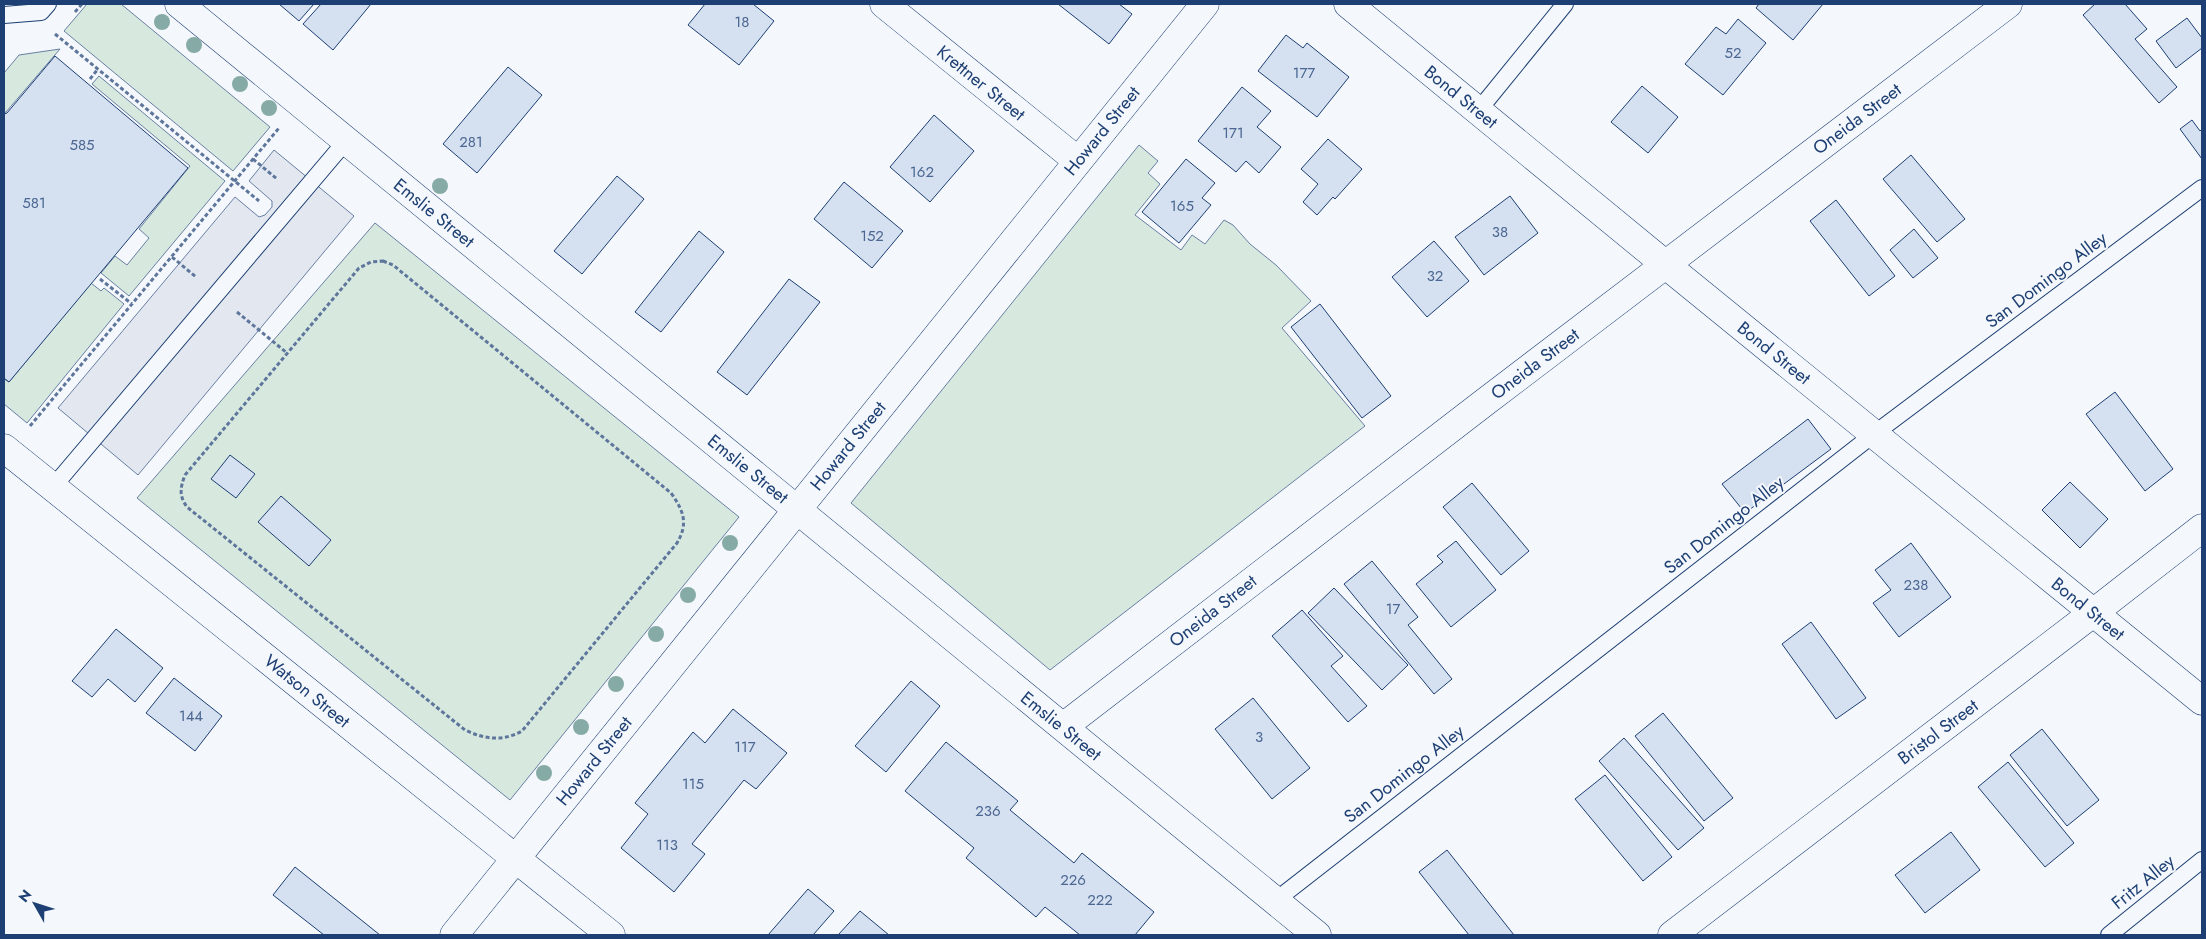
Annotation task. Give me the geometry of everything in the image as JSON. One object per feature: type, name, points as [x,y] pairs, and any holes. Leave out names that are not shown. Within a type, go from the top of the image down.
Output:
[{"type":"street","name":"Emslie Street","points":[[179,4],[1317,935]]},
{"type":"street","name":"Krettner Street","points":[[884,4],[1078,161]]},
{"type":"street","name":"Howard Street","points":[[454,935],[1205,4]]},
{"type":"street","name":"Bond Street","points":[[1348,4],[2093,614],[2202,701]]},
{"type":"street","name":"Oneida Street","points":[[1063,728],[2008,4]]},
{"type":"street","name":"Watson Street","points":[[6,450],[611,935]]},
{"type":"street","name":"Bristol Street","points":[[1672,935],[2093,614],[2202,528]]},
{"type":"lane","points":[[4,15],[41,12],[48,4]]},
{"type":"lane","points":[[1478,111],[1565,4]]},
{"type":"lane","points":[[53,487],[346,141]]},
{"type":"lane","name":"San Domingo Alley","points":[[1275,901],[1874,434],[2202,188]]},
{"type":"lane","name":"Fritz Alley","points":[[2109,935],[2202,860]]},
{"type":"path","points":[[29,13],[262,204]]},
{"type":"path","points":[[90,79],[98,69]]},
{"type":"path","points":[[6,450],[172,257],[280,127]]},
{"type":"path","points":[[253,159],[280,181]]},
{"type":"path","points":[[172,257],[177,261]]},
{"type":"path","points":[[383,261],[392,265],[671,493],[680,506],[684,532],[678,543],[522,731],[510,737],[495,738],[480,737],[465,730],[187,507],[182,500],[180,487],[185,475],[287,353],[358,268],[371,262],[383,261]]},
{"type":"path","points":[[100,280],[132,304]]},
{"type":"path","points":[[256,327],[287,353]]},
{"type":"shaded area","points":[[87,4],[121,4],[270,127],[233,171],[64,31]]},
{"type":"shaded area","points":[[60,49],[4,113],[4,73],[19,55]]},
{"type":"shaded area","points":[[99,76],[225,181],[129,296],[101,273],[115,256],[127,265],[149,238],[139,229],[190,166],[92,84]]},
{"type":"shaded area","points":[[1139,145],[1158,161],[1148,173],[1160,184],[1135,215],[1181,250],[1192,235],[1205,244],[1224,220],[1233,225],[1250,244],[1276,265],[1311,301],[1282,328],[1365,426],[1050,670],[851,503]]},
{"type":"shaded area","points":[[274,150],[354,216],[138,475],[58,408],[235,197],[259,217],[265,215],[272,207],[272,201],[249,181]]},
{"type":"shaded area","points":[[375,223],[739,517],[510,800],[137,498]]},
{"type":"shaded area","points":[[91,283],[101,291],[104,288],[124,304],[27,423],[4,404],[4,379],[9,382]]},
{"type":"building","points":[[279,4],[314,4],[299,21]]},
{"type":"building","points":[[321,4],[371,4],[333,50],[303,24]]},
{"type":"building","points":[[705,4],[753,4],[774,21],[739,65],[688,25]]},
{"type":"building","points":[[1058,4],[1119,4],[1132,14],[1109,44]]},
{"type":"building","points":[[1759,4],[1823,4],[1793,40],[1756,8]]},
{"type":"building","points":[[2095,4],[2125,4],[2147,29],[2135,39],[2177,87],[2159,103],[2083,15]]},
{"type":"building","points":[[2187,18],[2202,38],[2202,48],[2176,68],[2156,41]]},
{"type":"building","points":[[1738,19],[1766,43],[1723,95],[1685,64],[1716,27],[1726,34]]},
{"type":"building","points":[[1286,35],[1303,48],[1307,43],[1349,77],[1317,117],[1258,71]]},
{"type":"building","points":[[55,56],[188,168],[9,382],[4,378],[4,114],[7,113]]},
{"type":"building","points":[[508,67],[542,95],[477,173],[443,144]]},
{"type":"building","points":[[1642,86],[1678,117],[1648,153],[1611,122]]},
{"type":"building","points":[[1242,87],[1271,111],[1257,127],[1281,147],[1259,173],[1246,161],[1236,172],[1198,141]]},
{"type":"building","points":[[934,115],[974,151],[930,202],[890,167]]},
{"type":"building","points":[[2192,120],[2200,131],[2202,129],[2202,159],[2180,129]]},
{"type":"building","points":[[1328,139],[1362,169],[1335,199],[1333,197],[1317,215],[1303,202],[1318,184],[1301,169]]},
{"type":"building","points":[[1911,155],[1965,219],[1937,242],[1883,179]]},
{"type":"building","points":[[1186,159],[1215,183],[1202,198],[1211,205],[1179,243],[1142,212]]},
{"type":"building","points":[[617,176],[644,199],[582,274],[554,251]]},
{"type":"building","points":[[844,182],[903,231],[872,268],[814,219]]},
{"type":"building","points":[[1510,196],[1538,233],[1484,275],[1455,237]]},
{"type":"building","points":[[1836,200],[1895,276],[1869,296],[1810,221]]},
{"type":"building","points":[[1914,229],[1938,258],[1913,278],[1890,250]]},
{"type":"building","points":[[699,231],[724,252],[661,332],[635,312]]},
{"type":"building","points":[[1434,241],[1469,281],[1427,317],[1392,277]]},
{"type":"building","points":[[789,279],[820,302],[747,395],[717,372]]},
{"type":"building","points":[[1320,304],[1391,396],[1362,418],[1291,327]]},
{"type":"building","points":[[2115,392],[2173,469],[2145,491],[2086,414]]},
{"type":"building","points":[[1808,419],[1831,449],[1745,513],[1722,484]]},
{"type":"building","points":[[230,455],[255,474],[236,498],[211,479]]},
{"type":"building","points":[[2070,482],[2108,519],[2080,548],[2042,510]]},
{"type":"building","points":[[1472,483],[1529,551],[1501,575],[1443,507]]},
{"type":"building","points":[[281,496],[331,540],[309,566],[258,522]]},
{"type":"building","points":[[1456,541],[1496,590],[1451,627],[1416,584],[1443,562],[1437,556]]},
{"type":"building","points":[[1911,543],[1951,597],[1899,637],[1873,603],[1891,590],[1875,570]]},
{"type":"building","points":[[1372,561],[1418,617],[1408,625],[1452,679],[1434,694],[1344,584]]},
{"type":"building","points":[[1334,588],[1408,665],[1382,690],[1308,613]]},
{"type":"building","points":[[1302,610],[1343,656],[1331,666],[1367,706],[1348,722],[1272,636]]},
{"type":"building","points":[[1811,622],[1866,698],[1836,719],[1782,644]]},
{"type":"building","points":[[116,629],[163,668],[135,702],[108,679],[92,697],[72,681]]},
{"type":"building","points":[[174,678],[222,716],[195,751],[146,713]]},
{"type":"building","points":[[911,681],[940,706],[886,772],[855,746]]},
{"type":"building","points":[[1253,698],[1310,768],[1272,799],[1215,729]]},
{"type":"building","points":[[733,709],[787,753],[756,789],[744,780],[692,844],[705,854],[674,892],[621,848],[648,814],[635,803],[693,732],[705,743]]},
{"type":"building","points":[[1663,713],[1733,798],[1704,821],[1635,736]]},
{"type":"building","points":[[2042,729],[2099,800],[2067,826],[2010,755]]},
{"type":"building","points":[[1624,738],[1704,828],[1678,850],[1599,761]]},
{"type":"building","points":[[946,742],[1018,801],[1010,810],[1074,863],[1082,853],[1154,912],[1135,935],[1080,935],[1045,907],[1036,917],[966,858],[974,848],[905,791]]},
{"type":"building","points":[[2008,762],[2074,843],[2045,867],[1978,787]]},
{"type":"building","points":[[1605,775],[1672,857],[1643,881],[1575,799]]},
{"type":"building","points":[[1951,832],[1980,870],[1925,913],[1895,875]]},
{"type":"building","points":[[1447,850],[1514,935],[1469,935],[1419,872]]},
{"type":"building","points":[[295,867],[380,935],[324,935],[273,895]]},
{"type":"building","points":[[808,889],[834,911],[813,935],[768,935]]},
{"type":"building","points":[[860,911],[889,935],[838,935]]}]
